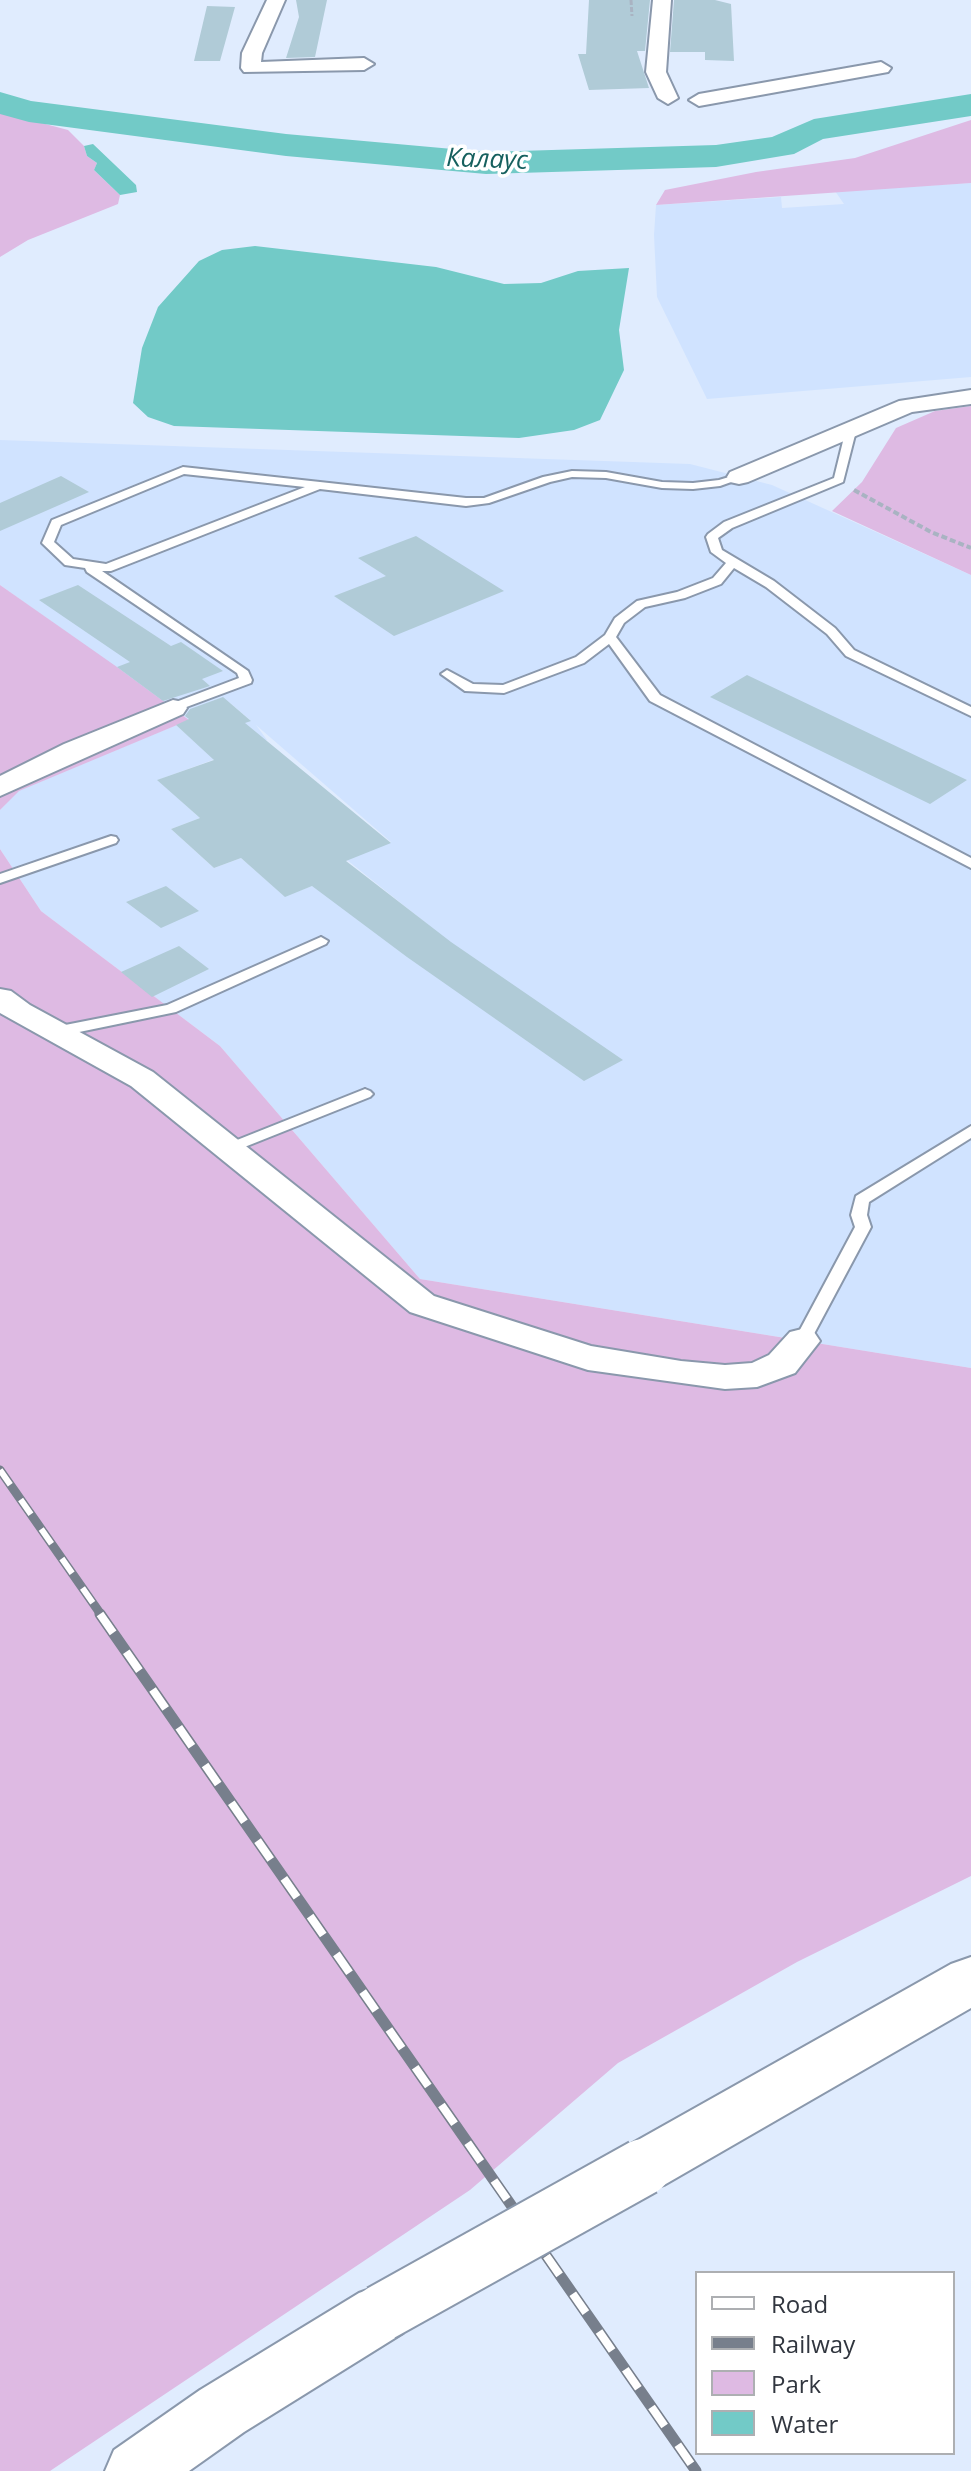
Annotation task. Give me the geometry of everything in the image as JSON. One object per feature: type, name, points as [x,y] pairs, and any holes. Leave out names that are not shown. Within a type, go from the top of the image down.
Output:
[{"type":"main road","points":[[137,2471],[222,2411],[381,2313],[971,1980]]},
{"type":"street","points":[[276,0],[252,53],[251,68],[364,64]]},
{"type":"street","points":[[662,0],[656,72],[668,98],[666,104],[679,109],[695,108],[700,104],[699,100],[881,68]]},
{"type":"street","points":[[739,477],[907,406],[971,397]]},
{"type":"street","points":[[0,787],[74,750],[173,708]]},
{"type":"street","points":[[0,998],[142,1079],[422,1304],[588,1358],[710,1376],[757,1375],[782,1364],[802,1341]]},
{"type":"lane","points":[[850,431],[839,480],[755,512],[712,537],[717,552],[770,584],[831,631],[850,653],[971,712]]},
{"type":"lane","points":[[316,487],[107,568],[69,562],[48,543],[56,523],[183,470],[466,502],[485,501],[547,479],[572,474],[693,486],[739,477]]},
{"type":"lane","points":[[447,674],[470,688],[504,689],[580,660],[610,637],[619,621],[641,604],[681,595],[717,581],[732,563]]},
{"type":"lane","points":[[85,565],[242,671],[246,680],[173,708]]},
{"type":"lane","points":[[610,637],[655,698],[971,864]]},
{"type":"lane","points":[[0,879],[111,840]]},
{"type":"lane","points":[[55,1032],[171,1009],[321,941]]},
{"type":"lane","points":[[227,1149],[365,1094]]},
{"type":"lane","points":[[802,1341],[863,1227],[859,1215],[862,1200],[971,1131]]},
{"type":"path","points":[[631,0],[632,17]]},
{"type":"path","points":[[839,480],[874,504],[971,548]]},
{"type":"shaded area","points":[[971,183],[971,377],[707,399],[657,297],[656,205],[781,197],[782,208],[844,204],[835,191]]},
{"type":"shaded area","points":[[0,440],[690,464],[772,485],[971,575],[971,1368],[420,1279],[220,1046],[41,911],[0,849],[0,810],[18,791],[176,725],[195,742],[250,720],[230,703],[189,720],[0,585]],"holes":[[[256,725],[391,842],[347,860],[427,924],[312,886],[285,896],[241,858],[214,868],[171,829],[200,818],[158,780],[267,740]]]},
{"type":"green space","points":[[0,112],[68,130],[84,146],[87,156],[97,163],[94,170],[120,195],[118,204],[28,240],[0,257]]},
{"type":"green space","points":[[971,120],[971,183],[656,205],[665,190],[756,172],[855,158]]},
{"type":"green space","points":[[971,406],[971,575],[832,511],[862,482],[896,428],[935,411]]},
{"type":"green space","points":[[0,585],[189,720],[19,791],[0,810]]},
{"type":"green space","points":[[0,849],[41,911],[220,1046],[420,1279],[971,1368],[971,1876],[797,1962],[618,2063],[470,2190],[50,2471],[0,2471]]},
{"type":"water","points":[[93,144],[136,185],[137,192],[120,195],[94,170],[97,163],[87,156],[84,146]]},
{"type":"water","points":[[255,246],[436,267],[504,284],[541,283],[578,271],[629,268],[619,330],[624,370],[600,420],[574,430],[519,438],[174,426],[148,417],[133,403],[142,348],[158,307],[199,261],[222,250]]},
{"type":"building","points":[[296,0],[327,0],[315,57],[286,58],[299,17]]},
{"type":"building","points":[[589,0],[650,0],[645,51],[637,51],[649,88],[589,90],[578,54],[586,54]]},
{"type":"building","points":[[674,0],[715,0],[731,4],[734,61],[705,60],[705,52],[670,52]]},
{"type":"building","points":[[207,6],[235,7],[220,61],[194,61]]},
{"type":"building","points":[[61,476],[89,492],[0,531],[0,503]]},
{"type":"building","points":[[416,536],[504,591],[394,636],[334,596],[386,576],[358,558]]},
{"type":"building","points":[[78,585],[171,646],[181,642],[223,671],[202,679],[210,686],[163,701],[117,667],[130,662],[39,600]]},
{"type":"building","points":[[747,675],[967,780],[930,804],[710,697]]},
{"type":"building","points":[[223,697],[251,721],[245,723],[391,843],[346,861],[451,942],[623,1060],[584,1081],[312,886],[285,897],[241,858],[214,868],[171,829],[200,818],[157,780],[214,760],[176,725],[189,719],[185,716],[190,709]]},
{"type":"building","points":[[166,886],[199,911],[161,928],[126,902]]},
{"type":"building","points":[[179,946],[209,969],[152,997],[121,972]]},
{"type":"waterway","name":"Калаус","points":[[0,103],[29,111],[286,145],[486,163],[716,156],[781,146],[814,130],[971,105]]},
{"type":"railway","points":[[0,1470],[102,1616]]},
{"type":"railway","points":[[100,1614],[696,2471]]}]
